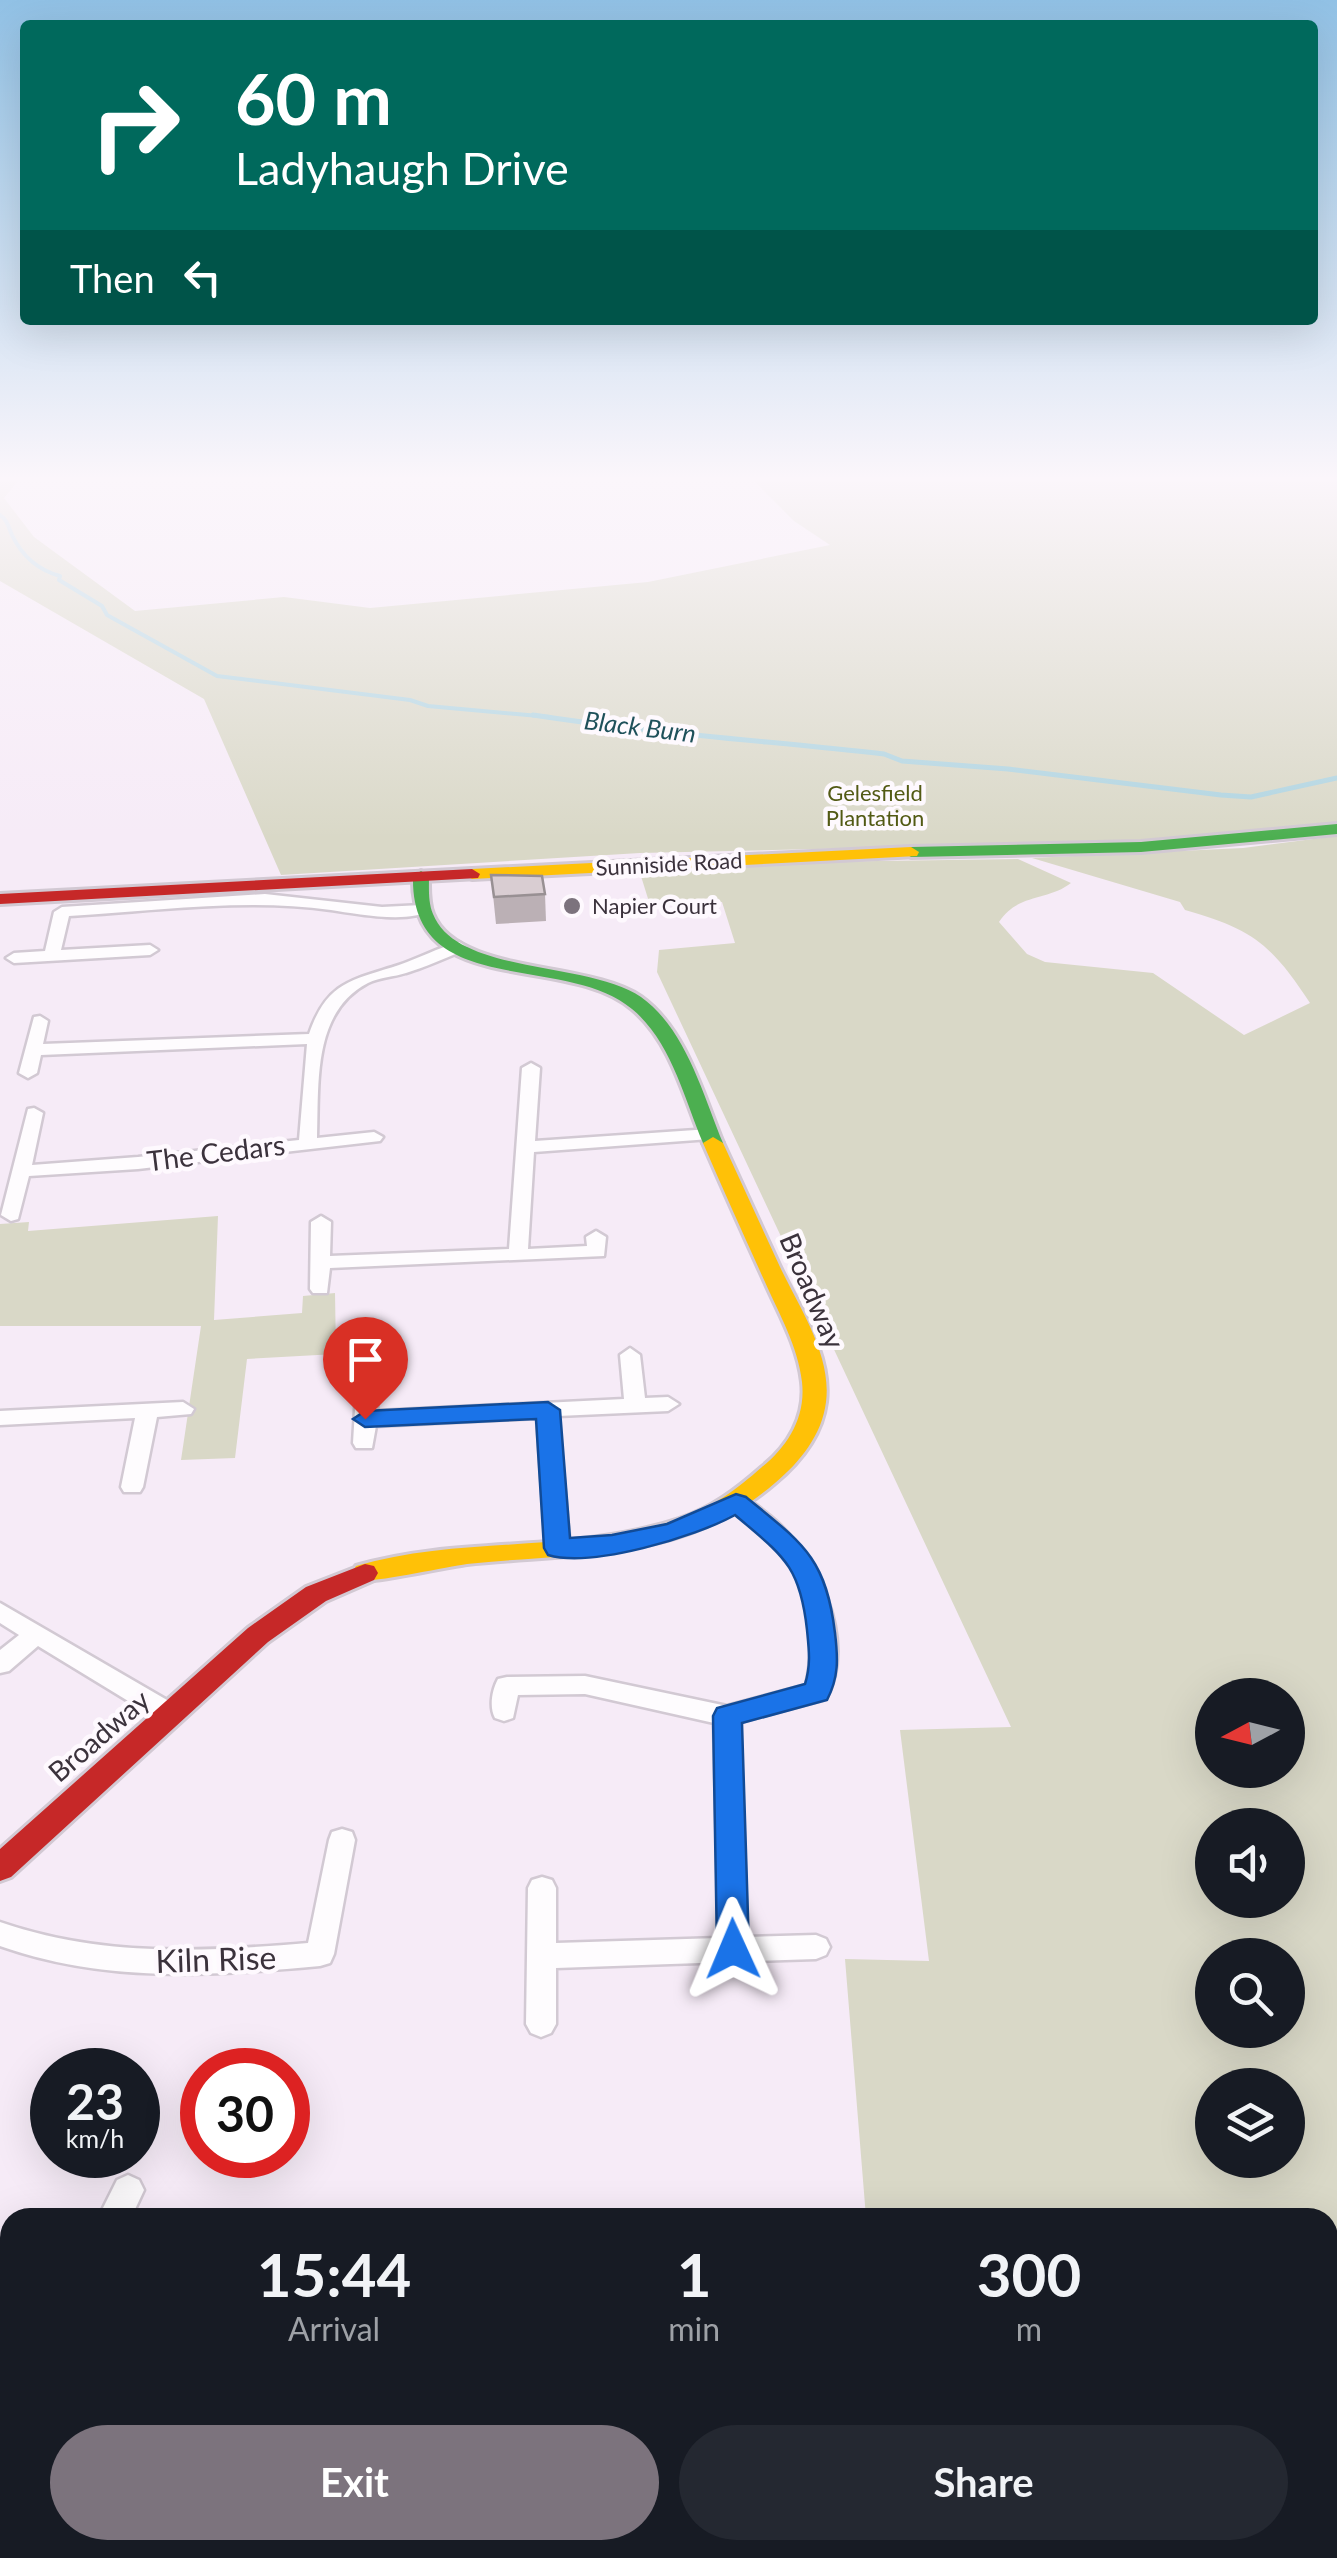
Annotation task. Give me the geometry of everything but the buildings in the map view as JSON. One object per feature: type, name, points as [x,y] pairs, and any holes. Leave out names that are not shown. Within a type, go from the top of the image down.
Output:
[{"type":"street","name":"Sunniside Road","points":[[0,899],[902,852],[1141,847],[1337,829]]},
{"type":"street","points":[[52,956],[62,912],[265,898],[371,914],[422,910],[421,876]]},
{"type":"street","name":"Broadway","points":[[0,1868],[248,1643],[315,1594],[406,1562],[612,1544],[702,1522],[768,1482],[804,1435],[817,1406],[808,1354],[662,1030],[628,997],[574,977],[508,964],[459,947],[434,930],[422,910]]},
{"type":"street","points":[[33,1050],[313,1039],[343,993],[362,980],[401,970],[459,947]]},
{"type":"street","points":[[14,958],[150,950]]},
{"type":"street","points":[[28,1073],[40,1021]]},
{"type":"street","name":"The Cedars","points":[[20,1172],[138,1163],[308,1141],[313,1039]]},
{"type":"street","points":[[518,1254],[531,1068]]},
{"type":"street","points":[[10,1215],[34,1112]]},
{"type":"street","points":[[526,1147],[710,1134]]},
{"type":"street","points":[[308,1141],[374,1137]]},
{"type":"street","points":[[320,1289],[321,1222]]},
{"type":"street","points":[[320,1262],[596,1252],[596,1237]]},
{"type":"street","points":[[630,1354],[635,1406]]},
{"type":"street","points":[[364,1443],[366,1393]]},
{"type":"street","points":[[365,1419],[668,1404]]},
{"type":"street","points":[[0,1418],[183,1409]]},
{"type":"street","points":[[548,1410],[558,1548]]},
{"type":"street","points":[[132,1487],[147,1411]]},
{"type":"street","points":[[504,1711],[507,1686],[585,1685],[727,1716],[816,1692],[825,1665],[816,1592],[808,1572],[783,1542],[736,1503]]},
{"type":"street","points":[[0,1612],[170,1714]]},
{"type":"street","points":[[0,1664],[36,1634]]},
{"type":"street","points":[[727,1716],[733,1949]]},
{"type":"street","name":"Kiln Rise","points":[[0,1934],[38,1950],[128,1963],[320,1954],[342,1840]]},
{"type":"street","points":[[541,2024],[542,1888]]},
{"type":"street","points":[[542,1956],[816,1947]]},
{"type":"green space","name":"Gelesfield Plantation","points":[[33,600],[120,600],[135,611],[248,600],[310,600],[370,608],[452,600],[1337,600],[1337,822],[1124,842],[640,853],[281,875],[204,699]]},
{"type":"green space","points":[[1337,836],[1337,2208],[865,2208],[845,1959],[929,1961],[900,1730],[1011,1727],[657,972],[659,950],[735,943],[722,902],[650,905],[640,873],[809,862],[1018,859],[1071,883],[1015,906],[999,922],[1027,954],[1045,962],[1153,973],[1244,1035],[1310,1003],[1284,967],[1259,942],[1228,924],[1185,910],[1180,902],[1032,858],[1243,848]]},
{"type":"green space","points":[[218,1216],[214,1320],[302,1313],[303,1296],[335,1293],[336,1354],[247,1359],[235,1458],[181,1460],[201,1326],[0,1326],[0,1224],[29,1222],[28,1231]]},
{"type":"waterway","name":"Black Burn","points":[[93,600],[107,615],[217,676],[410,700],[428,706],[545,717]]},
{"type":"waterway","name":"Black Burn","points":[[533,715],[545,717]]},
{"type":"waterway","name":"Black Burn","points":[[545,717],[550,717]]},
{"type":"waterway","name":"Black Burn","points":[[545,717],[884,754],[902,761],[1008,769],[1221,795],[1251,797],[1337,778]]},
{"type":"traffic: fast","points":[[911,852],[1141,847],[1337,829]]},
{"type":"traffic: fast","points":[[421,876],[424,916],[445,941],[497,963],[587,980],[614,989],[637,1003],[651,1016],[673,1049],[713,1143]]},
{"type":"traffic: slow","points":[[472,874],[911,852]]},
{"type":"traffic: slow","points":[[365,1573],[473,1554],[584,1547],[639,1539],[690,1525],[738,1501],[790,1455],[814,1405],[812,1370],[800,1334],[713,1143]]},
{"type":"traffic: jam","points":[[0,899],[472,874]]},
{"type":"traffic: jam","points":[[0,1868],[258,1635],[316,1594],[365,1573]]},
{"type":"place","name":"Napier Court","points":[[572,906]]},
{"type":"route","points":[[365,1419],[548,1410],[558,1548],[612,1544],[669,1532],[702,1522],[736,1503],[783,1542],[808,1572],[816,1592],[825,1665],[816,1692],[727,1716],[733,1949]]}]
